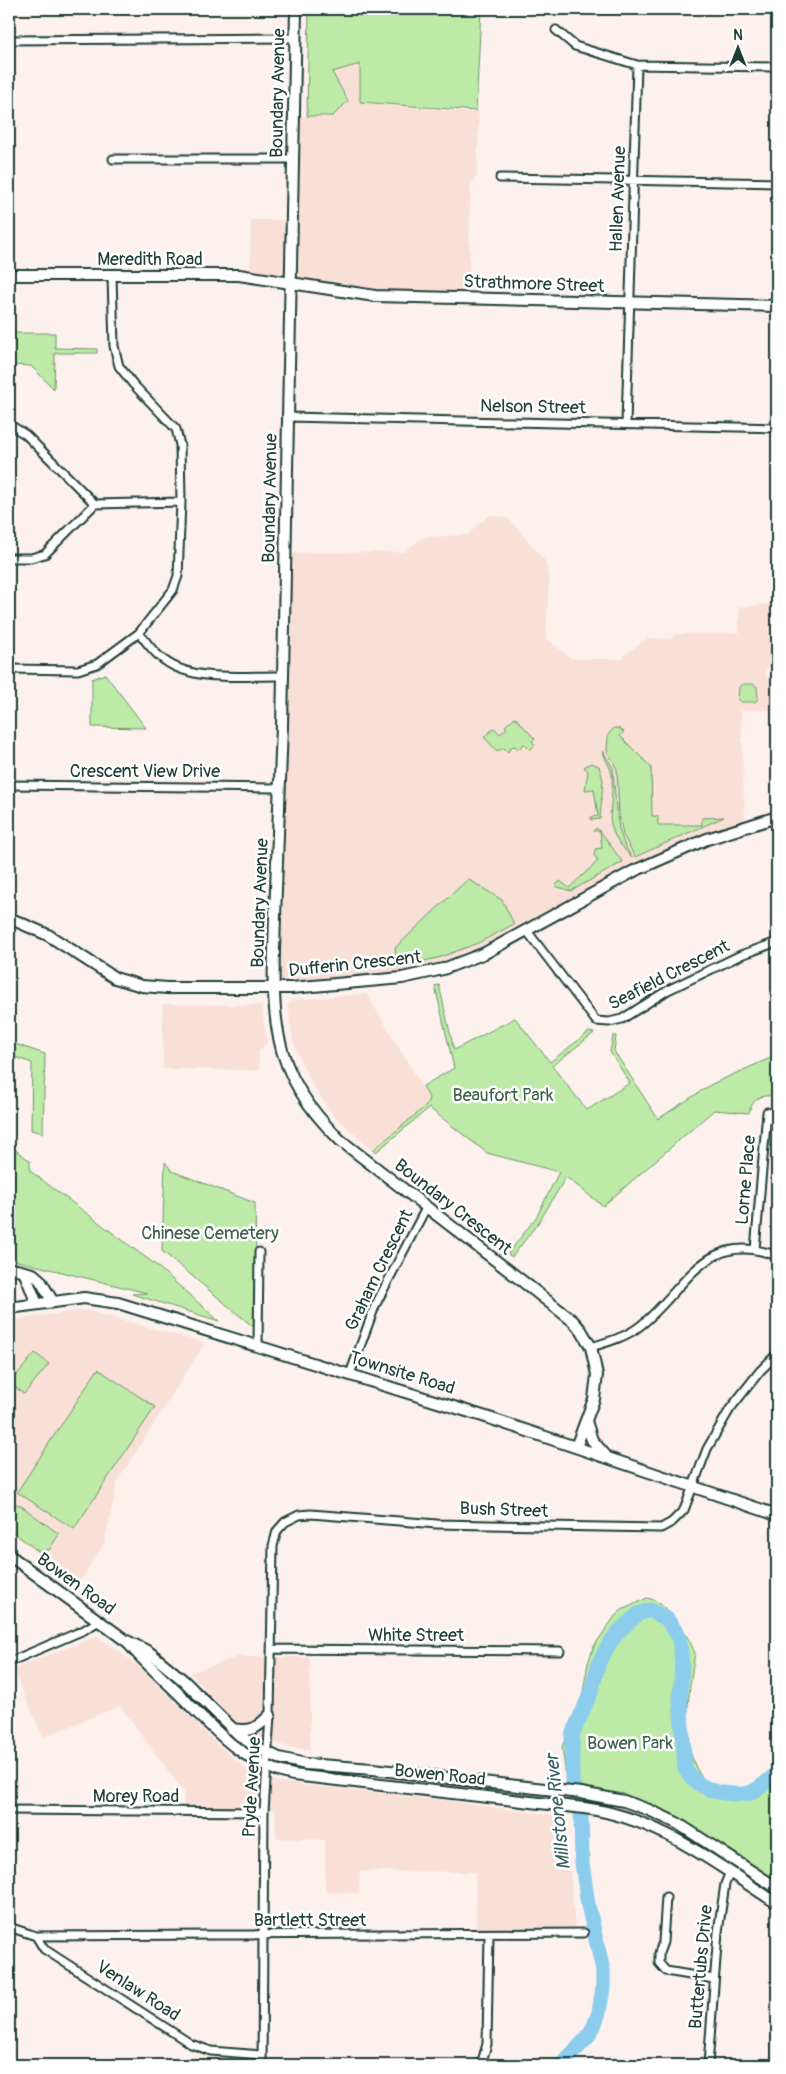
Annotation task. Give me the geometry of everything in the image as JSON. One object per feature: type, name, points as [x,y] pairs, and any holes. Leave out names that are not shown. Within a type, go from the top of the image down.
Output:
[{"type":"street","name":"Boundary Avenue","points":[[274,988],[276,864],[280,788],[296,9]]},
{"type":"street","points":[[556,30],[575,46],[637,66],[777,67]]},
{"type":"street","points":[[9,40],[295,38]]},
{"type":"street","name":"Hallen Avenue","points":[[626,424],[637,66]]},
{"type":"street","points":[[113,159],[293,159]]},
{"type":"street","points":[[500,178],[777,183]]},
{"type":"street","name":"Meredith Road","points":[[9,274],[112,276],[239,275],[290,283]]},
{"type":"street","points":[[9,669],[78,670],[97,664],[139,633],[173,590],[178,576],[181,502],[180,446],[176,429],[133,384],[119,366],[114,346],[112,276]]},
{"type":"street","name":"Strathmore Street","points":[[290,283],[375,296],[777,306]]},
{"type":"street","name":"Nelson Street","points":[[288,417],[777,428]]},
{"type":"street","points":[[9,424],[26,435],[94,504]]},
{"type":"street","points":[[9,558],[31,558],[46,554],[94,504],[181,502]]},
{"type":"street","points":[[139,633],[160,657],[179,668],[200,675],[282,676]]},
{"type":"street","name":"Crescent View Drive","points":[[9,785],[280,788]]},
{"type":"street","name":"Dufferin Crescent","points":[[9,918],[48,935],[103,972],[128,983],[155,987],[274,988],[391,980],[425,974],[462,963],[527,931],[634,871],[707,839],[776,820]]},
{"type":"street","name":"Seafield Crescent","points":[[527,931],[596,1021],[609,1022],[622,1019],[668,990],[741,955],[777,942]]},
{"type":"street","name":"Boundary Crescent","points":[[274,988],[281,1048],[294,1082],[318,1118],[340,1140],[573,1321],[581,1330],[591,1347],[597,1375],[596,1387],[576,1448]]},
{"type":"street","name":"Lorne Place","points":[[754,1250],[767,1112]]},
{"type":"street","name":"Graham Crescent","points":[[350,1374],[375,1306],[426,1208]]},
{"type":"street","points":[[591,1347],[619,1338],[641,1326],[689,1274],[705,1261],[730,1251],[754,1250],[777,1256]]},
{"type":"street","points":[[258,1346],[260,1252]]},
{"type":"street","points":[[9,1268],[25,1274],[33,1274],[40,1280],[53,1302]]},
{"type":"street","points":[[25,1274],[37,1304]]},
{"type":"street","name":"Townsite Road","points":[[9,1308],[84,1298],[99,1299],[486,1417],[777,1515]]},
{"type":"street","name":"Bush Street","points":[[291,1518],[311,1514],[396,1522],[654,1529],[667,1526],[681,1514],[710,1443],[730,1409],[760,1371],[777,1354]]},
{"type":"street","points":[[586,1421],[592,1440],[607,1457]]},
{"type":"street","name":"Pryde Avenue","points":[[262,2065],[264,1812],[270,1715],[273,1546],[278,1530],[291,1518]]},
{"type":"street","name":"Bowen Road","points":[[9,1555],[124,1640],[228,1743],[266,1766],[293,1776],[561,1805],[613,1813],[639,1821],[677,1838],[777,1903]]},
{"type":"street","points":[[9,1662],[84,1630],[99,1621]]},
{"type":"street","name":"Bowen Road","points":[[124,1640],[149,1652],[166,1665],[207,1702],[232,1730],[249,1743],[284,1760],[306,1764],[373,1769],[558,1790],[624,1801],[662,1815],[777,1888]]},
{"type":"street","name":"White Street","points":[[272,1650],[560,1651]]},
{"type":"street","points":[[232,1730],[253,1730],[270,1715]]},
{"type":"street","name":"Morey Road","points":[[9,1810],[264,1812]]},
{"type":"street","name":"Buttertubs Drive","points":[[708,2065],[721,1901],[724,1884],[730,1872]]},
{"type":"street","points":[[666,1897],[663,1942],[658,1954],[659,1963],[666,1971],[714,1979]]},
{"type":"street","name":"Venlaw Road","points":[[9,1927],[36,1936],[44,1949],[192,2044],[210,2051],[262,2055]]},
{"type":"street","name":"Bartlett Street","points":[[36,1936],[584,1933]]},
{"type":"street","points":[[482,2065],[487,2044],[489,1934]]},
{"type":"shaded area","points":[[360,64],[360,103],[479,113],[477,176],[470,185],[469,297],[375,295],[292,281],[295,116],[333,117],[348,101],[332,72]]},
{"type":"shaded area","points":[[251,220],[290,220],[289,281],[250,275]]},
{"type":"shaded area","points":[[491,515],[508,518],[545,561],[549,579],[546,638],[572,659],[623,659],[624,655],[649,638],[670,639],[675,634],[739,633],[739,607],[777,603],[777,668],[765,668],[766,676],[776,686],[775,710],[741,711],[745,827],[707,839],[443,969],[274,988],[285,553],[404,552],[423,537],[468,535],[479,523]]},
{"type":"shaded area","points":[[367,994],[429,1098],[426,1106],[373,1150],[333,1115],[314,1087],[293,1041],[288,1006],[293,1000]]},
{"type":"shaded area","points":[[163,1004],[261,1005],[267,1043],[259,1051],[259,1070],[163,1069]]},
{"type":"shaded area","points":[[85,1310],[205,1343],[118,1480],[104,1544],[78,1584],[9,1531],[9,1321]]},
{"type":"shaded area","points":[[97,1636],[138,1665],[218,1745],[250,1772],[278,1782],[442,1800],[565,1817],[575,1927],[476,1929],[475,1872],[360,1871],[359,1893],[325,1892],[325,1840],[276,1838],[276,1810],[184,1806],[184,1792],[120,1706],[43,1737],[13,1669]]},
{"type":"shaded area","points":[[238,1657],[310,1657],[310,1750],[288,1747],[255,1736],[234,1720],[190,1673]]},
{"type":"green space","points":[[309,9],[481,9],[476,111],[360,102],[360,64],[332,72],[348,101],[333,116],[307,116]]},
{"type":"green space","points":[[9,333],[55,333],[55,348],[97,349],[97,353],[55,353],[54,389],[31,366],[9,365]]},
{"type":"green space","points":[[105,674],[146,728],[92,727],[92,679]]},
{"type":"green space","points":[[742,684],[753,684],[757,687],[758,699],[755,702],[741,702],[738,700],[739,687]]},
{"type":"green space","points":[[515,717],[535,739],[532,741],[535,745],[530,750],[524,744],[518,749],[515,746],[511,747],[508,752],[504,748],[497,751],[484,737],[494,728],[500,734],[507,728],[505,726]]},
{"type":"green space","points":[[614,728],[624,732],[620,736],[651,767],[652,816],[658,816],[658,825],[702,825],[702,818],[724,817],[635,857],[623,835],[619,815],[617,769],[607,751],[608,735]]},
{"type":"green space","points":[[603,751],[613,768],[619,829],[624,844],[632,858],[615,836],[612,828],[610,819],[612,773]]},
{"type":"green space","points":[[591,763],[599,766],[603,780],[600,819],[591,820],[591,817],[598,816],[594,789],[585,790],[588,771],[584,767]]},
{"type":"green space","points":[[600,831],[623,862],[571,891],[555,886],[560,881],[569,888],[598,861],[594,855],[595,849],[602,848]]},
{"type":"green space","points":[[468,879],[502,900],[514,924],[478,943],[438,958],[397,967],[395,948]]},
{"type":"green space","name":"Beaufort Park","points":[[439,985],[454,1050],[515,1018],[550,1062],[589,1032],[594,1033],[552,1066],[587,1110],[630,1083],[610,1052],[613,1036],[616,1036],[614,1051],[658,1119],[712,1084],[777,1055],[777,1094],[776,1097],[766,1096],[758,1098],[750,1108],[749,1113],[714,1110],[603,1206],[566,1177],[541,1219],[512,1257],[508,1254],[537,1216],[559,1172],[487,1153],[429,1108],[376,1152],[373,1150],[426,1106],[429,1098],[423,1086],[454,1068],[435,986]]},
{"type":"green space","points":[[9,1042],[45,1054],[43,1133],[31,1130],[32,1063],[9,1055]]},
{"type":"green space","points":[[9,1145],[30,1161],[30,1171],[157,1266],[219,1321],[132,1294],[147,1293],[9,1259]]},
{"type":"green space","name":"Chinese Cemetery","points":[[165,1162],[172,1171],[255,1203],[257,1330],[162,1251]]},
{"type":"green space","points":[[35,1353],[49,1364],[24,1394],[10,1383]]},
{"type":"green space","points":[[98,1369],[155,1407],[74,1529],[17,1492]]},
{"type":"green space","points":[[9,1503],[20,1505],[59,1534],[49,1550],[38,1551],[9,1529]]},
{"type":"green space","name":"Bowen Park","points":[[647,1598],[655,1600],[662,1605],[676,1620],[695,1653],[688,1709],[688,1730],[690,1749],[696,1767],[706,1781],[721,1791],[748,1794],[769,1774],[777,1757],[777,1885],[676,1824],[591,1792],[568,1792],[562,1747],[581,1703],[588,1663],[594,1646],[615,1616],[622,1610]]},
{"type":"waterway","name":"Millstone River","points":[[561,2065],[587,2038],[594,2026],[599,2012],[603,1988],[603,1970],[588,1905],[582,1863],[581,1810],[572,1781],[572,1735],[591,1692],[599,1662],[620,1630],[638,1614],[650,1610],[667,1619],[679,1637],[682,1664],[680,1698],[685,1768],[694,1780],[705,1788],[712,1790],[733,1794],[746,1794],[759,1788],[777,1773]]},
{"type":"railway","points":[[771,9],[777,11]]}]
